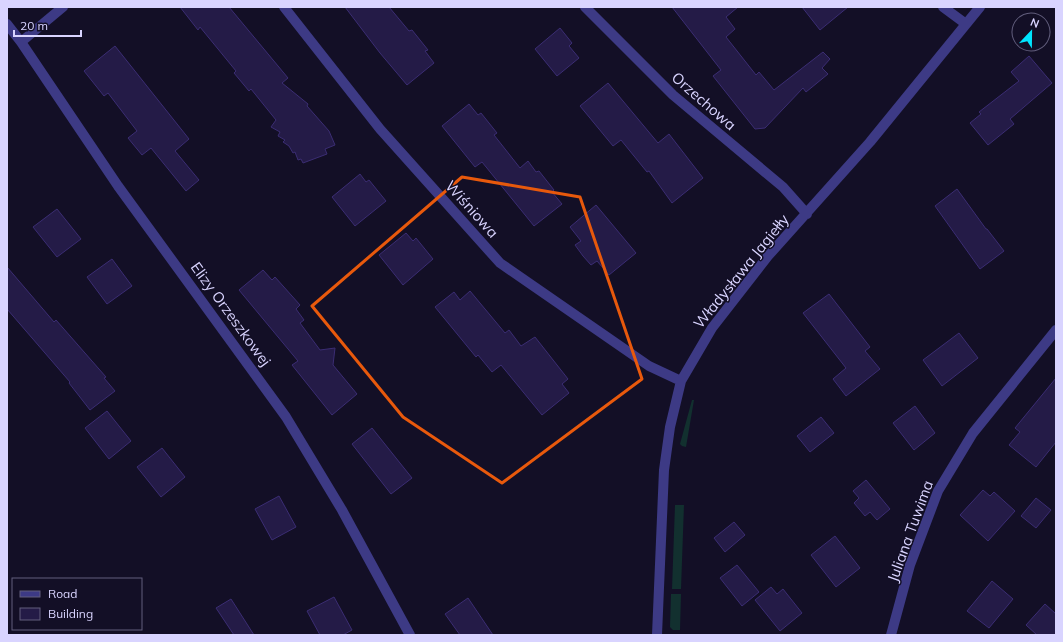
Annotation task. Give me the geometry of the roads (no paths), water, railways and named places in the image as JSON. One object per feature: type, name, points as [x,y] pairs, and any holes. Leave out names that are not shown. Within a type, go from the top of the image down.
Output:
[{"type":"street","points":[[21,42],[63,7]]},
{"type":"street","name":"Wiśniowa","points":[[284,7],[380,128],[500,262],[649,366],[681,381]]},
{"type":"street","name":"Orzechowa","points":[[585,7],[673,95],[783,187],[807,214]]},
{"type":"street","points":[[943,7],[966,24]]},
{"type":"street","name":"Władysława Jagiełły","points":[[657,635],[664,470],[670,427],[681,381],[712,328],[768,256],[870,142],[980,7]]},
{"type":"street","name":"Elizy Orzeszkowej","points":[[7,24],[21,42],[118,186],[286,417],[342,510],[410,635]]},
{"type":"street","name":"Juliana Tuwima","points":[[891,635],[910,565],[938,491],[973,433],[1056,330]]}]
